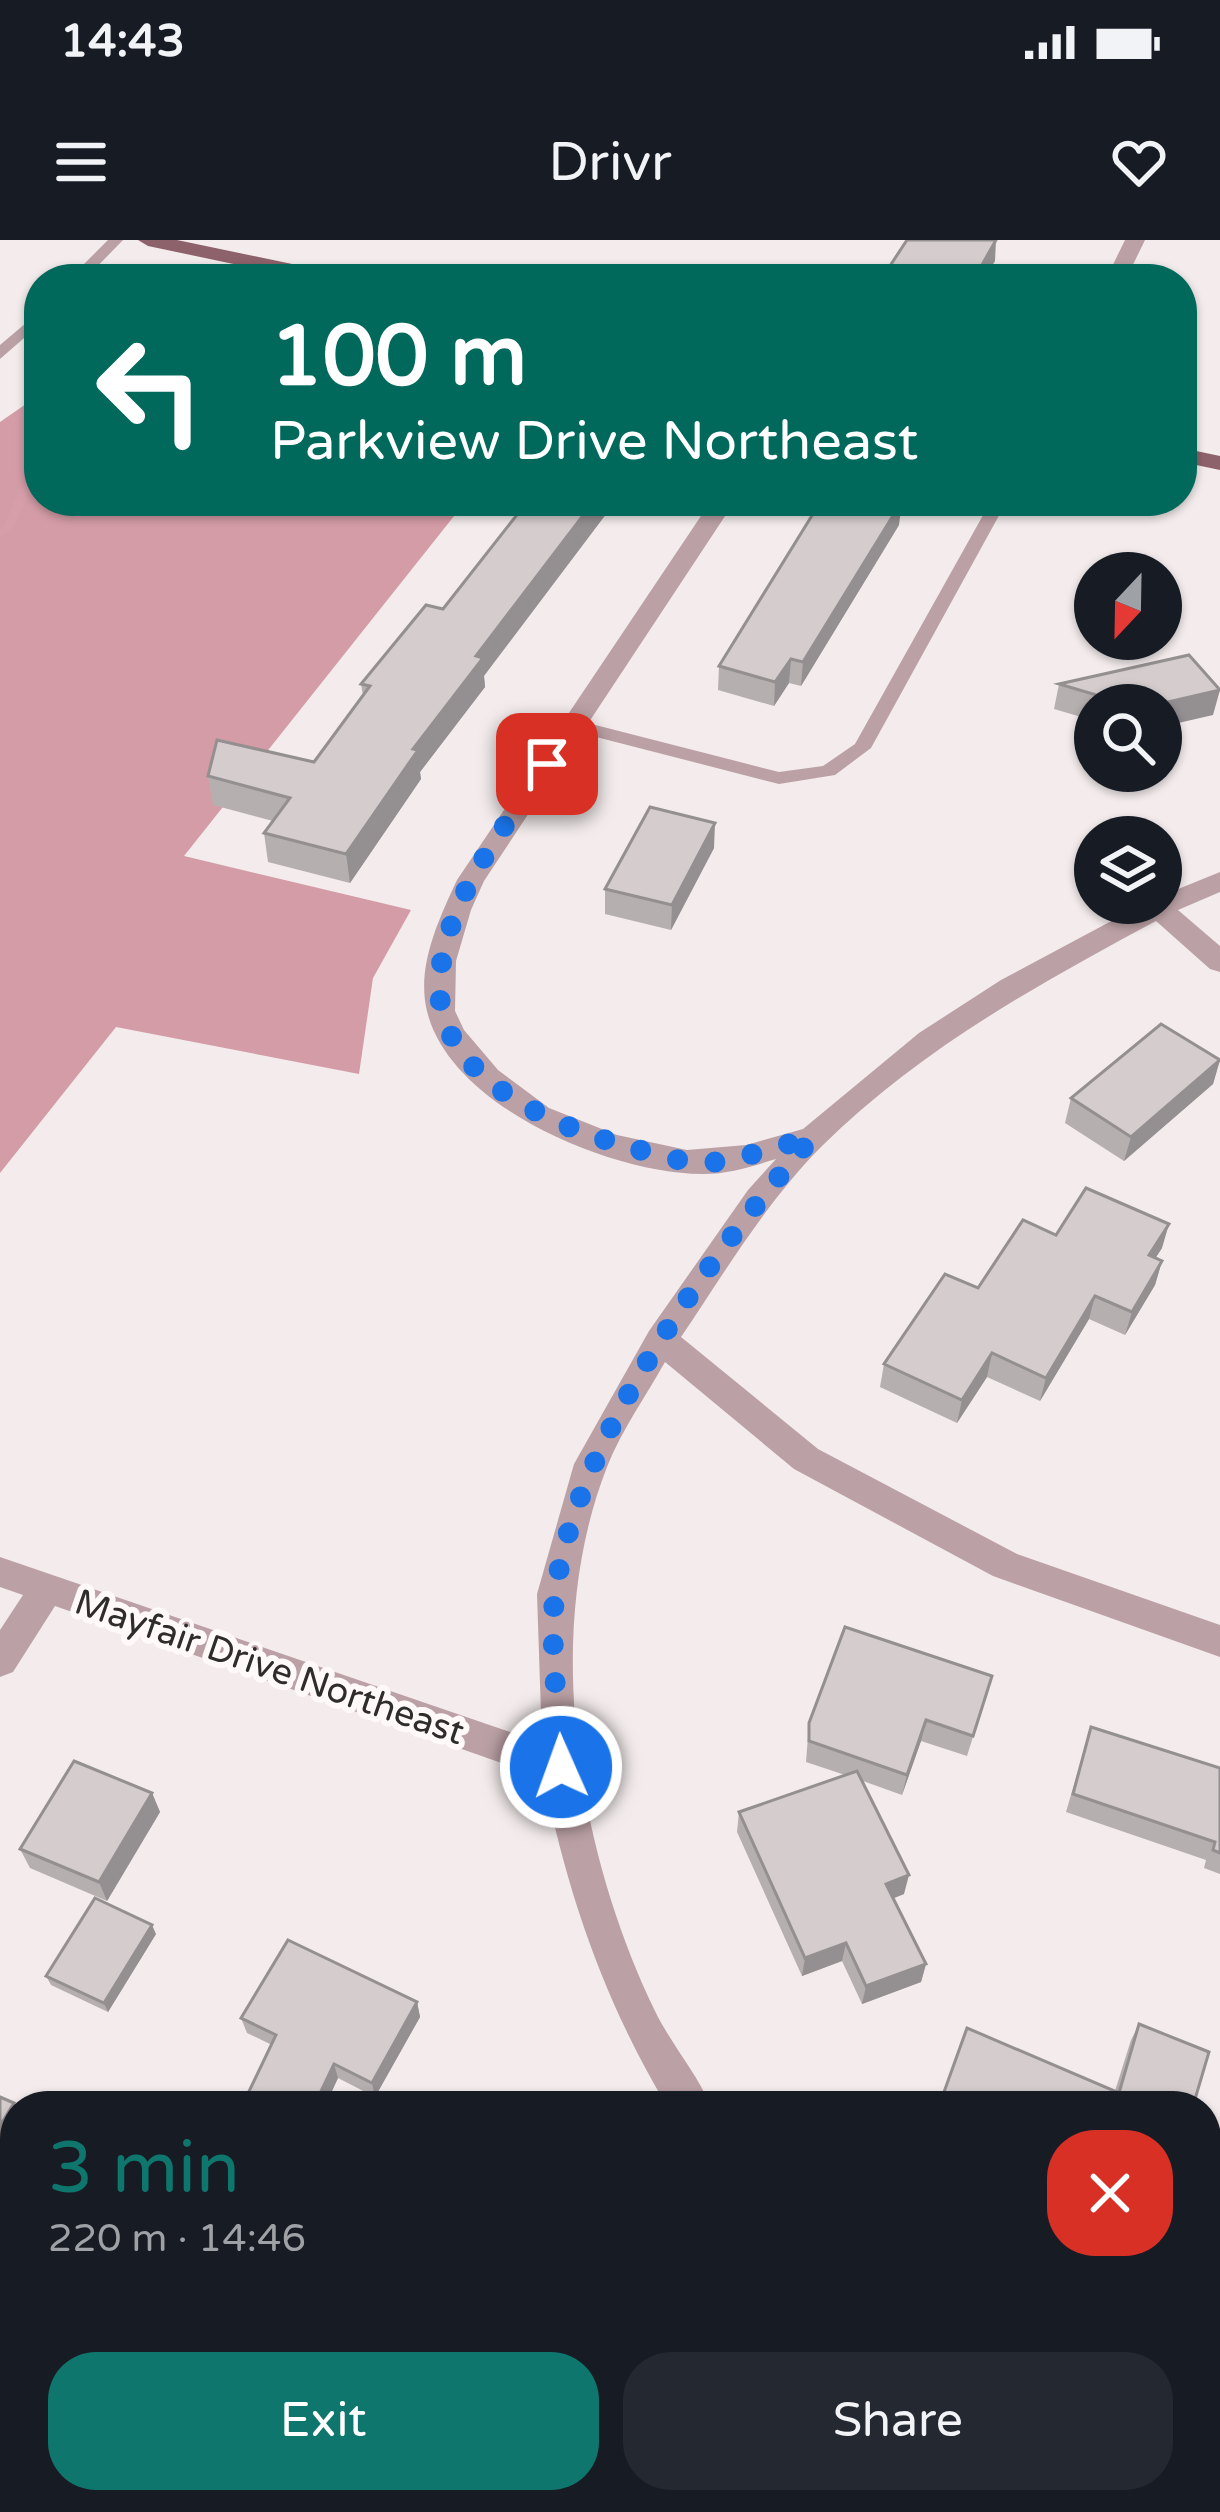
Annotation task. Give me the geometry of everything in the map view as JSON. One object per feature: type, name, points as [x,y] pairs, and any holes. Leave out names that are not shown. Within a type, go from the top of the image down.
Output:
[{"type":"main road","points":[[148,240],[263,264]]},
{"type":"street","points":[[712,516],[471,880],[452,920],[440,975],[441,1014],[472,1063],[506,1093],[524,1108],[579,1133],[704,1163],[812,1138]]},
{"type":"street","points":[[1182,898],[1220,881]]},
{"type":"street","points":[[681,2091],[642,2027],[607,1943],[580,1861],[561,1767],[555,1594],[591,1464],[662,1340],[759,1198],[812,1138],[929,1040],[1011,987],[1128,924]]},
{"type":"street","points":[[1176,924],[1220,962]]},
{"type":"street","points":[[662,1340],[806,1459],[1005,1565],[1220,1641]]},
{"type":"street","name":"Mayfair Drive Northeast","points":[[0,1572],[561,1767]]},
{"type":"street","points":[[0,1661],[47,1589]]},
{"type":"lane","points":[[92,264],[116,240]]},
{"type":"lane","points":[[0,354],[24,331]]},
{"type":"lane","points":[[572,725],[779,778],[828,771],[862,748],[992,516]]},
{"type":"shaded area","points":[[24,405],[24,516],[454,516],[184,856],[411,910],[373,978],[359,1074],[116,1027],[0,1173],[0,422]]},
{"type":"building","points":[[907,240],[996,240],[982,264],[891,264]]},
{"type":"building","points":[[516,516],[583,516],[476,656],[483,658],[413,749],[418,750],[346,854],[264,833],[290,798],[208,776],[217,740],[314,762],[370,686],[361,684],[426,605],[443,609]]},
{"type":"building","points":[[812,516],[893,516],[803,662],[791,659],[775,682],[719,666]]},
{"type":"building","points":[[1189,655],[1220,690],[1182,699],[1182,684],[1074,684],[1074,688],[1059,684],[1182,660]]},
{"type":"building","points":[[650,807],[715,823],[672,905],[605,889]]},
{"type":"building","points":[[1161,1024],[1220,1060],[1131,1137],[1071,1098]]},
{"type":"building","points":[[1086,1188],[1169,1224],[1149,1255],[1162,1261],[1132,1312],[1095,1296],[1046,1378],[992,1353],[962,1400],[884,1364],[945,1274],[978,1288],[1023,1220],[1056,1235]]},
{"type":"building","points":[[845,1627],[992,1676],[973,1736],[926,1720],[907,1775],[809,1741],[809,1723]]},
{"type":"building","points":[[1091,1727],[1220,1768],[1220,1853],[1213,1850],[1215,1842],[1073,1794]]},
{"type":"building","points":[[74,1761],[152,1793],[99,1882],[20,1849]]},
{"type":"building","points":[[857,1771],[909,1875],[886,1884],[926,1964],[866,1986],[846,1943],[805,1958],[739,1812]]},
{"type":"building","points":[[95,1898],[152,1925],[104,2003],[46,1976]]},
{"type":"building","points":[[288,1940],[417,2002],[372,2083],[334,2064],[321,2091],[249,2091],[276,2035],[241,2018]]},
{"type":"building","points":[[1139,2024],[1209,2052],[1197,2091],[1120,2091]]},
{"type":"building","points":[[967,2028],[1114,2091],[944,2091]]},
{"type":"waterway","points":[[0,533],[9,528],[24,492]]},
{"type":"route","points":[[547,764],[471,880],[452,920],[440,975],[441,1014],[472,1063],[524,1108],[579,1133],[650,1153],[704,1163],[812,1138],[759,1198],[662,1340],[591,1464],[555,1594],[561,1767]]}]
